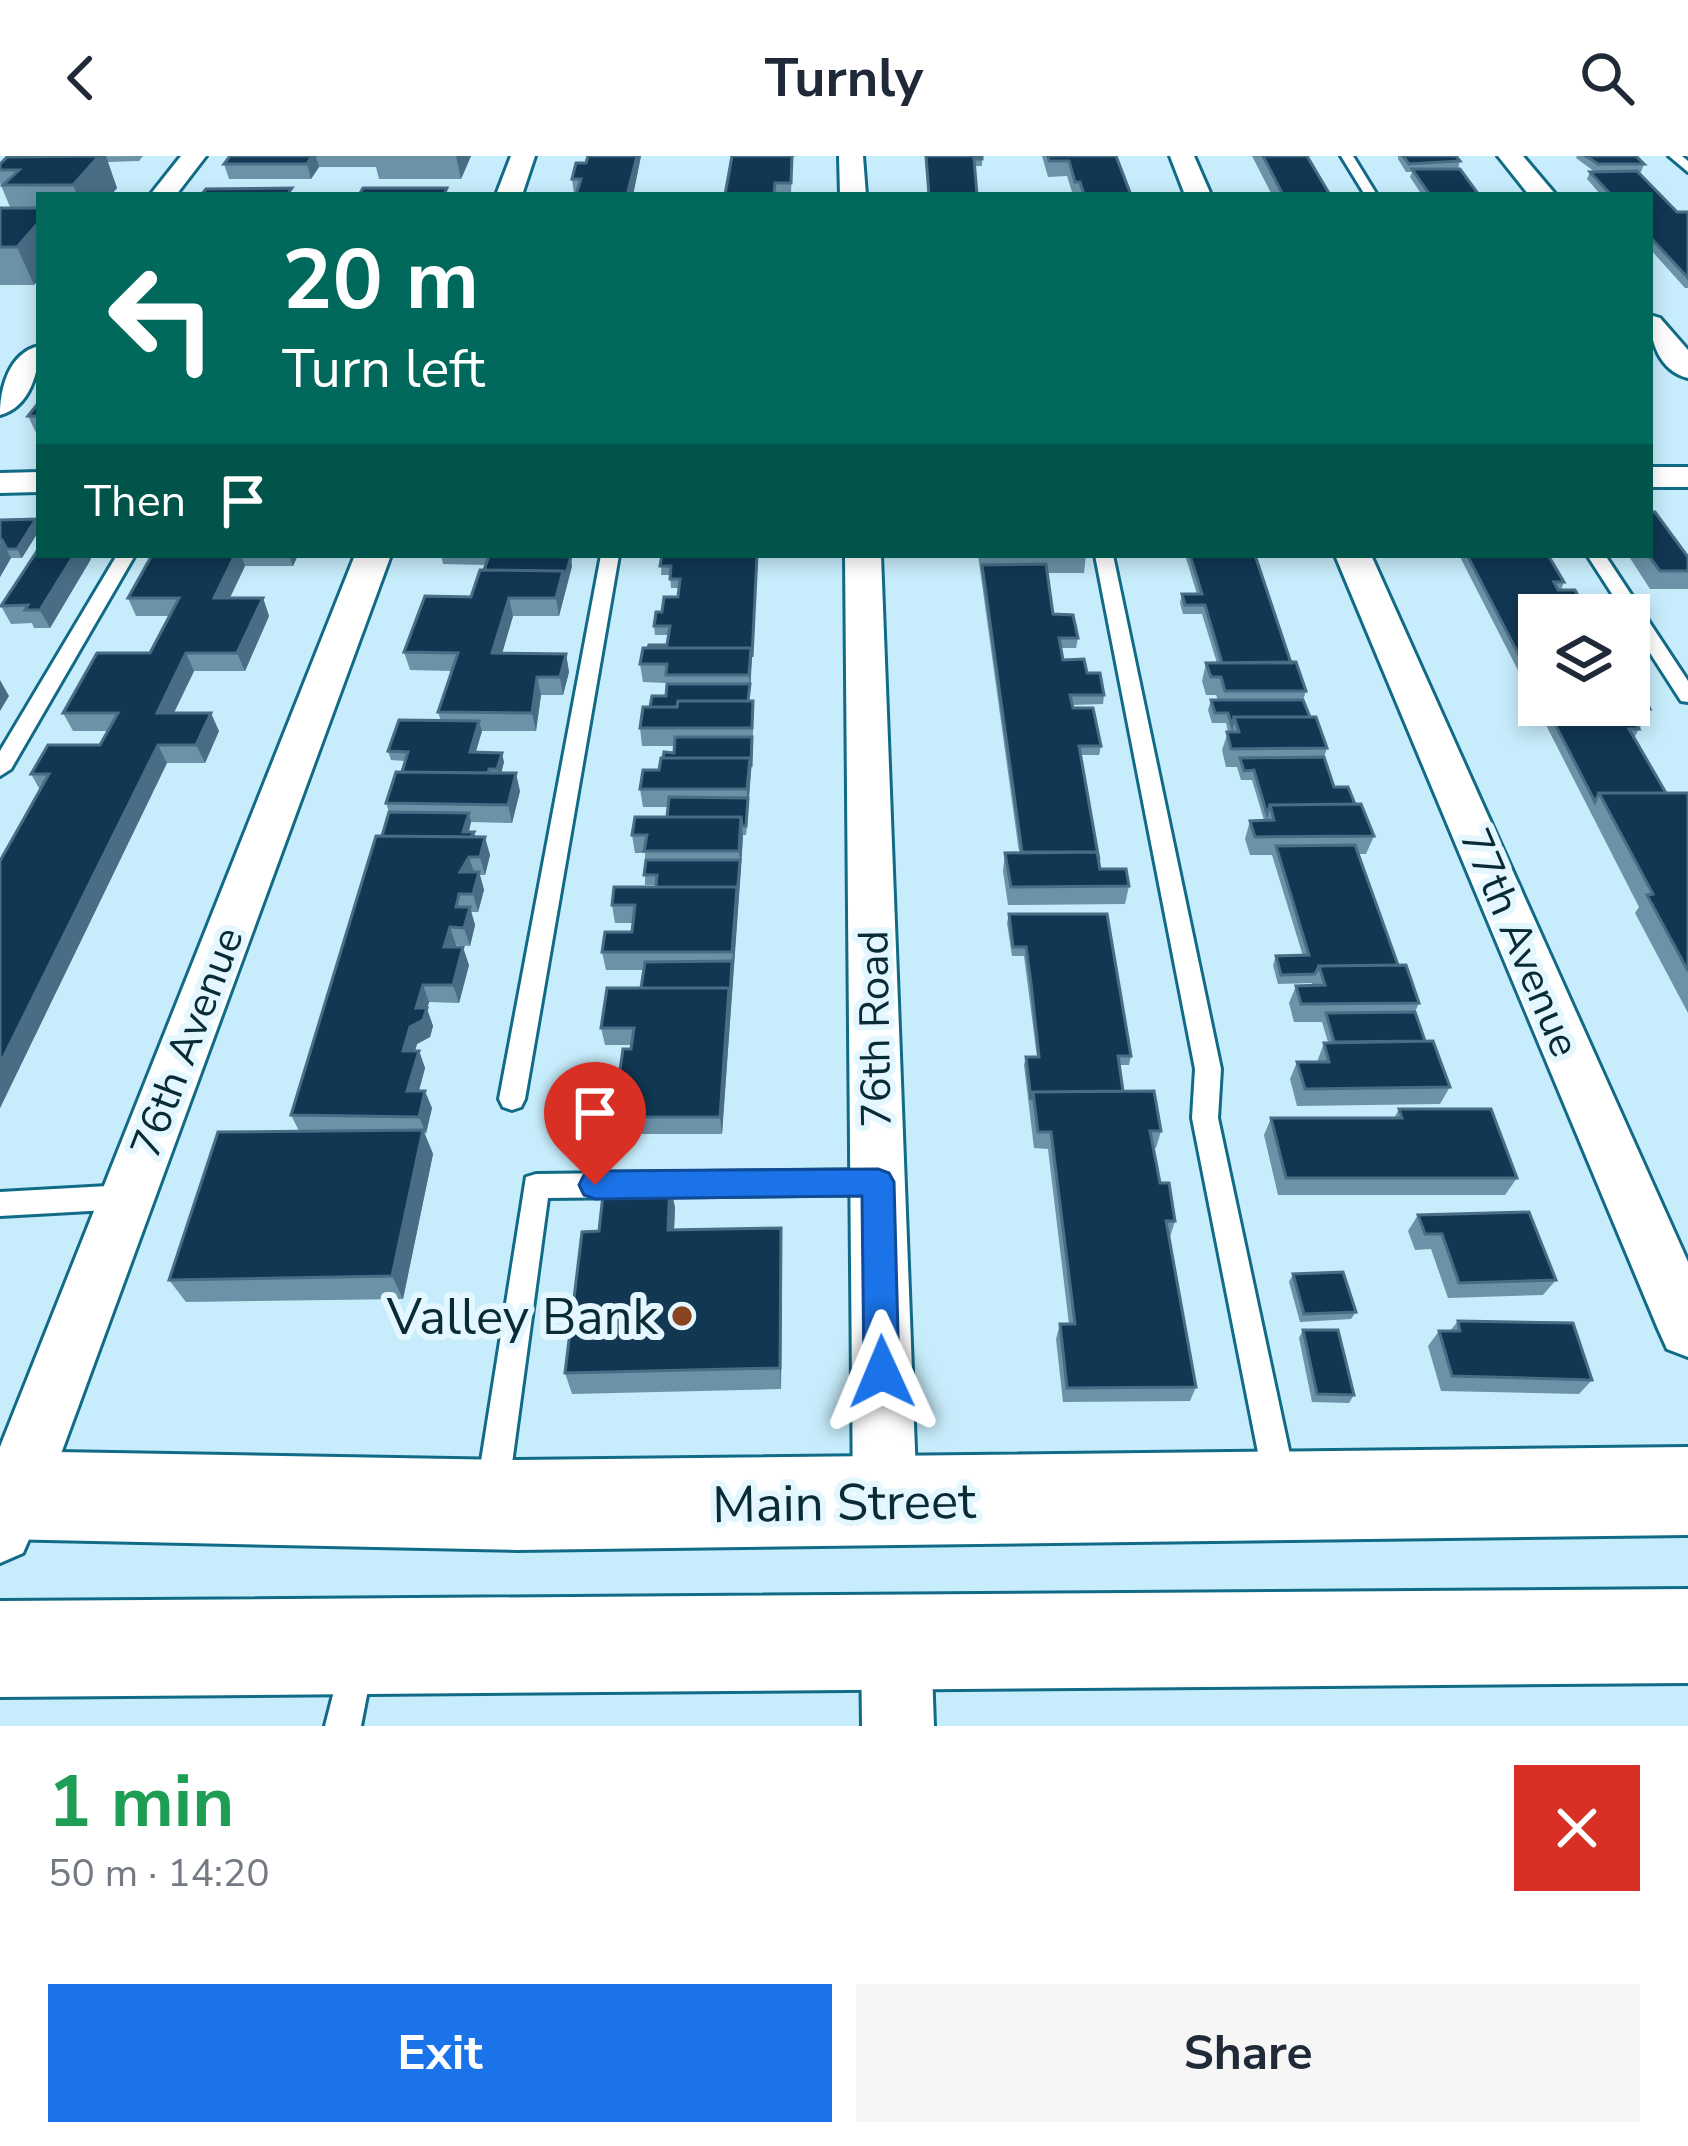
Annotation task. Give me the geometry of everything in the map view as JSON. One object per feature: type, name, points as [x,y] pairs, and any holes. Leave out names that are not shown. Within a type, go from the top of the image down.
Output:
[{"type":"main road","name":"Main Street","points":[[4,1506],[885,1502],[1688,1491]]},
{"type":"main road","points":[[0,1649],[351,1685],[897,1684],[1688,1636]]},
{"type":"street","points":[[165,192],[194,156]]},
{"type":"street","points":[[509,192],[523,156]]},
{"type":"street","points":[[851,156],[853,192]]},
{"type":"street","points":[[1182,156],[1197,192]]},
{"type":"street","points":[[1510,156],[1540,192]]},
{"type":"street","points":[[1653,328],[1688,370]]},
{"type":"street","points":[[0,405],[36,359]]},
{"type":"street","points":[[1653,477],[1688,477]]},
{"type":"street","points":[[0,482],[36,482]]},
{"type":"street","name":"76th Avenue","points":[[4,1506],[372,558]]},
{"type":"street","name":"76th Road","points":[[863,558],[885,1502]]},
{"type":"street","name":"77th Avenue","points":[[1354,558],[1688,1329]]},
{"type":"lane","points":[[1347,156],[1369,192]]},
{"type":"lane","points":[[1675,156],[1688,168]]},
{"type":"lane","points":[[0,769],[124,558]]},
{"type":"lane","points":[[512,1099],[609,558]]},
{"type":"lane","points":[[1105,558],[1208,1070],[1205,1118],[1283,1497]]},
{"type":"lane","points":[[1598,558],[1688,696]]},
{"type":"lane","points":[[490,1504],[536,1186],[878,1182]]},
{"type":"lane","points":[[0,1204],[126,1197]]},
{"type":"building","points":[[99,156],[73,185],[3,185],[19,170],[0,170],[7,157]]},
{"type":"building","points":[[230,156],[312,156],[307,164],[224,164]]},
{"type":"building","points":[[588,156],[637,156],[628,192],[577,192],[581,179],[572,179],[576,163],[586,163]]},
{"type":"building","points":[[732,156],[792,156],[791,183],[775,183],[774,192],[726,192]]},
{"type":"building","points":[[926,156],[982,156],[974,159],[977,192],[929,192]]},
{"type":"building","points":[[1048,156],[1116,156],[1130,192],[1083,192],[1069,161],[1049,161]]},
{"type":"building","points":[[1263,156],[1307,156],[1328,192],[1281,192]]},
{"type":"building","points":[[1403,156],[1456,156],[1460,161],[1409,164]]},
{"type":"building","points":[[1586,156],[1636,156],[1644,164],[1598,164]]},
{"type":"building","points":[[1412,169],[1460,169],[1477,192],[1428,192]]},
{"type":"building","points":[[1637,171],[1677,212],[1688,212],[1688,278],[1653,240],[1653,192],[1608,192],[1590,172]]},
{"type":"building","points":[[292,188],[289,192],[204,192]]},
{"type":"building","points":[[363,188],[447,188],[445,192],[361,192]]},
{"type":"building","points":[[0,208],[36,208],[36,225],[17,247],[0,247]]},
{"type":"building","points":[[1653,512],[1688,557],[1688,571],[1660,571],[1650,558]]},
{"type":"building","points":[[36,519],[17,549],[7,549],[0,540],[0,520]]},
{"type":"building","points":[[36,553],[36,558],[72,558],[40,610],[25,610],[28,605],[1,606]]},
{"type":"building","points":[[150,558],[234,558],[214,598],[263,598],[237,653],[186,653],[157,713],[211,713],[196,745],[158,745],[0,1064],[0,861],[49,774],[31,774],[48,745],[100,745],[118,713],[63,713],[97,653],[150,653],[179,598],[128,598]]},
{"type":"building","points":[[488,558],[571,558],[564,580],[563,571],[484,570]]},
{"type":"building","points":[[661,558],[757,558],[752,657],[751,648],[648,648],[667,645],[670,626],[654,626],[656,612],[662,612],[664,597],[678,597],[680,579],[670,579],[671,566],[660,566]]},
{"type":"building","points":[[1191,558],[1256,558],[1291,663],[1222,663],[1205,605],[1185,605],[1182,594],[1202,594]]},
{"type":"building","points":[[1469,558],[1550,558],[1564,582],[1554,582],[1558,590],[1577,594],[1518,594],[1518,653]]},
{"type":"building","points":[[1046,564],[1053,614],[1073,615],[1078,638],[1059,638],[1063,660],[1084,659],[1087,673],[1100,673],[1104,695],[1070,695],[1073,708],[1093,708],[1101,746],[1079,746],[1099,860],[1097,852],[1022,852],[982,565]]},
{"type":"building","points":[[480,570],[563,571],[556,598],[509,598],[492,653],[566,654],[560,677],[537,677],[532,713],[438,712],[458,653],[404,652],[425,596],[471,597]]},
{"type":"building","points":[[643,648],[751,648],[749,675],[666,675],[667,664],[640,664]]},
{"type":"building","points":[[1296,662],[1306,691],[1225,691],[1221,677],[1211,677],[1206,663]]},
{"type":"building","points":[[667,684],[750,684],[748,701],[678,701],[677,707],[650,707],[652,696],[666,696]]},
{"type":"building","points":[[1211,700],[1303,700],[1310,717],[1234,717],[1232,726],[1228,713],[1215,713]]},
{"type":"building","points":[[678,701],[753,701],[752,728],[640,728],[643,707],[677,707]]},
{"type":"building","points":[[1234,717],[1316,717],[1327,748],[1231,749],[1227,732],[1239,732]]},
{"type":"building","points":[[399,720],[479,721],[470,752],[502,753],[497,769],[488,773],[402,772],[408,752],[388,751]]},
{"type":"building","points":[[1556,726],[1637,726],[1629,729],[1666,793],[1599,793],[1595,802]]},
{"type":"building","points":[[675,737],[752,737],[751,767],[750,758],[663,758],[664,752],[674,753]]},
{"type":"building","points":[[1324,757],[1334,787],[1348,787],[1355,804],[1270,805],[1267,814],[1254,770],[1244,771],[1240,758]]},
{"type":"building","points":[[661,758],[750,758],[747,789],[640,789],[643,770],[659,770]]},
{"type":"building","points":[[396,772],[516,773],[508,805],[386,803]]},
{"type":"building","points":[[1599,793],[1688,793],[1688,971],[1647,895],[1653,894]]},
{"type":"building","points":[[669,797],[748,798],[746,826],[741,817],[667,817]]},
{"type":"building","points":[[1361,804],[1374,836],[1255,837],[1250,821],[1274,820],[1270,805]]},
{"type":"building","points":[[389,812],[469,813],[463,832],[474,832],[471,837],[382,836]]},
{"type":"building","points":[[635,817],[741,817],[739,851],[644,851],[647,835],[632,835]]},
{"type":"building","points":[[376,836],[485,837],[480,857],[469,857],[460,872],[479,872],[473,894],[459,894],[456,907],[470,907],[464,928],[450,927],[444,947],[463,947],[453,985],[423,985],[416,1008],[427,1008],[423,1020],[410,1027],[403,1051],[419,1051],[407,1091],[425,1091],[419,1117],[291,1115]]},
{"type":"building","points":[[1355,845],[1398,965],[1319,966],[1315,974],[1281,975],[1276,956],[1309,955],[1276,846]]},
{"type":"building","points":[[1097,852],[1100,869],[1126,869],[1129,886],[1011,887],[1005,853]]},
{"type":"building","points":[[646,860],[740,860],[737,896],[737,887],[656,887],[657,875],[644,875]]},
{"type":"building","points":[[614,887],[737,887],[732,952],[602,952],[605,932],[632,932],[635,905],[612,905]]},
{"type":"building","points":[[1009,914],[1107,914],[1131,1056],[1118,1056],[1123,1091],[1033,1092],[1031,1100],[1026,1057],[1039,1057],[1031,983],[1026,947],[1013,947]]},
{"type":"building","points":[[732,961],[730,997],[729,988],[641,988],[645,962]]},
{"type":"building","points":[[1406,965],[1419,1003],[1301,1004],[1296,986],[1325,985],[1319,966]]},
{"type":"building","points":[[607,988],[729,988],[720,1117],[627,1117],[626,1128],[584,1128],[592,1070],[620,1070],[623,1049],[631,1049],[634,1028],[601,1028]]},
{"type":"building","points":[[1415,1012],[1425,1041],[1334,1042],[1326,1013]]},
{"type":"building","points":[[1433,1041],[1450,1087],[1305,1089],[1297,1062],[1329,1062],[1324,1043]]},
{"type":"building","points":[[1154,1091],[1161,1131],[1150,1131],[1160,1183],[1169,1183],[1175,1221],[1166,1221],[1196,1387],[1067,1388],[1060,1324],[1075,1324],[1051,1132],[1038,1132],[1033,1092]]},
{"type":"building","points":[[1399,1109],[1491,1109],[1517,1178],[1286,1178],[1271,1118],[1402,1118]]},
{"type":"building","points":[[423,1130],[392,1276],[169,1280],[218,1132]]},
{"type":"building","points":[[670,1184],[668,1230],[781,1228],[780,1368],[565,1373],[582,1232],[599,1231],[604,1185]]},
{"type":"building","points":[[1529,1212],[1556,1280],[1459,1283],[1442,1234],[1425,1234],[1418,1215]]},
{"type":"building","points":[[1343,1272],[1356,1312],[1304,1314],[1293,1274]]},
{"type":"building","points":[[1458,1321],[1573,1323],[1592,1380],[1452,1376],[1439,1331],[1460,1331]]},
{"type":"building","points":[[1303,1330],[1338,1330],[1354,1395],[1317,1394]]},
{"type":"place","name":"Valley Bank","points":[[682,1316]]},
{"type":"route","points":[[595,1185],[878,1182],[882,1372]]}]
